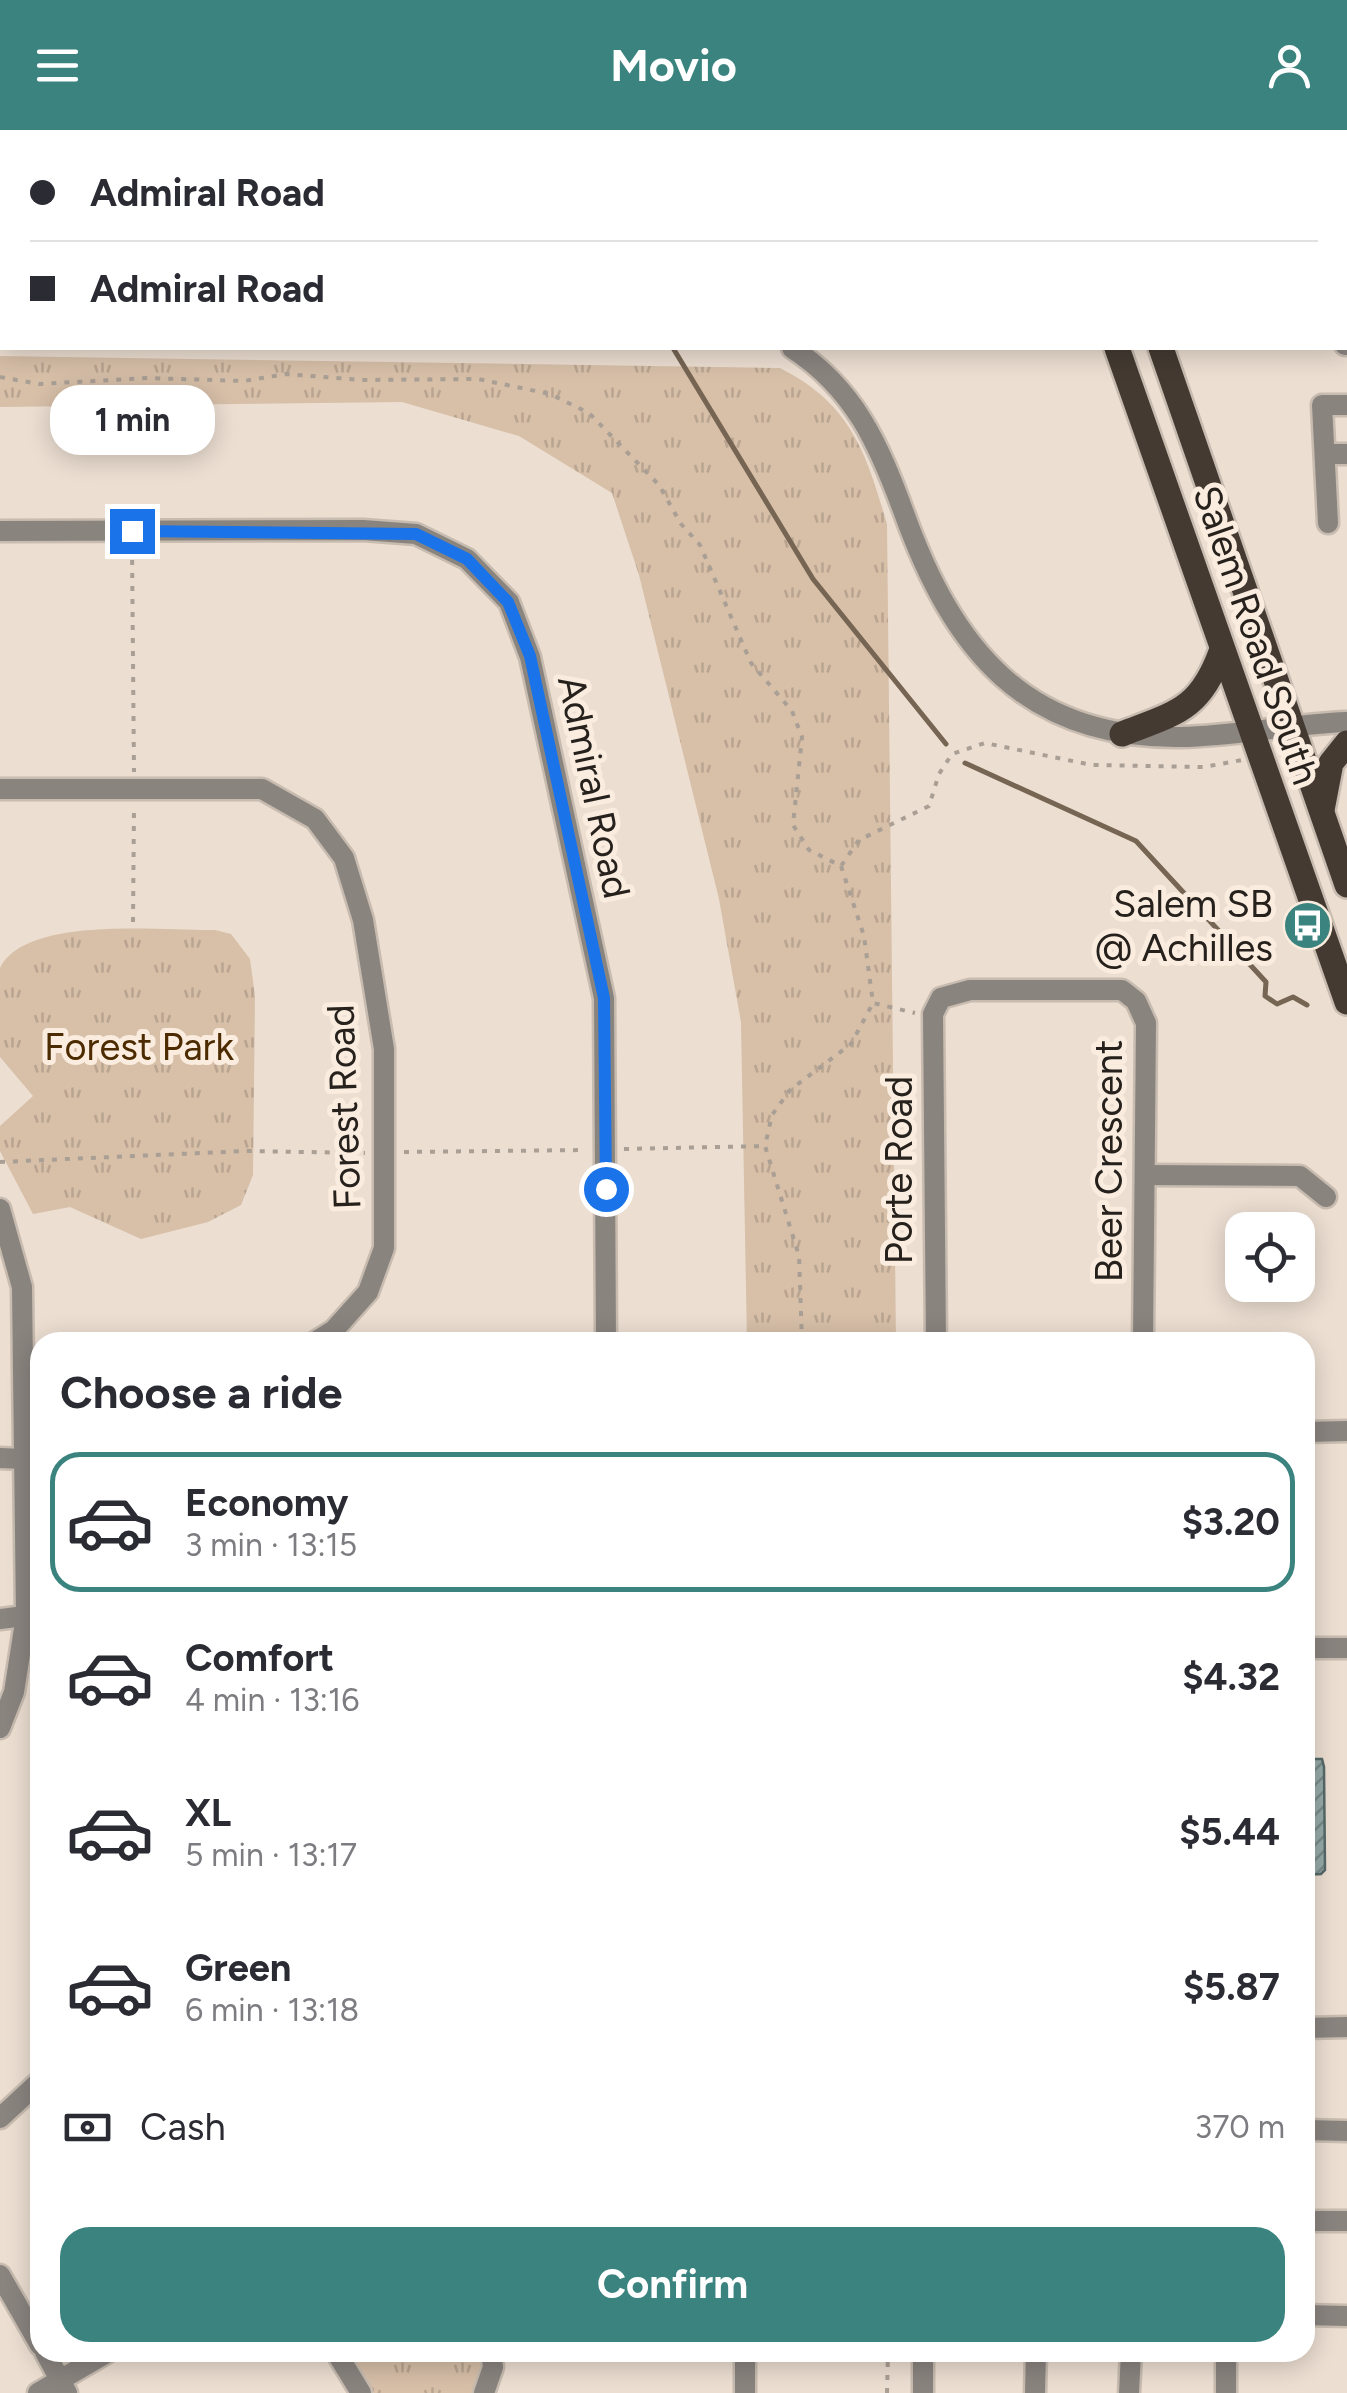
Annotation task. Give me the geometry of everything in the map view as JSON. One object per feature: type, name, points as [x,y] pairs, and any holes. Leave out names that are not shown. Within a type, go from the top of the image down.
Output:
[{"type":"main road","name":"Salem Road South","points":[[1118,350],[1248,731],[1347,1002]]},
{"type":"main road","name":"Salem Road South","points":[[1162,350],[1347,885]]},
{"type":"main road","points":[[1122,734],[1178,712],[1208,688],[1221,652]]},
{"type":"main road","points":[[1322,810],[1331,763],[1347,744]]},
{"type":"street","points":[[795,350],[832,379],[864,418],[937,596],[982,659],[1020,691],[1068,719],[1122,734],[1180,737],[1347,722]]},
{"type":"street","points":[[1328,523],[1322,406],[1347,405]]},
{"type":"street","points":[[1325,454],[1347,454]]},
{"type":"street","name":"Admiral Road","points":[[0,531],[416,534],[467,559],[508,602],[530,656],[604,998],[606,1332]]},
{"type":"street","name":"Forest Road","points":[[0,789],[262,789],[315,819],[344,858],[363,920],[384,1050],[384,1248],[368,1292],[331,1332]]},
{"type":"street","name":"Beer Crescent","points":[[941,998],[970,990],[1122,990],[1136,1001],[1146,1023],[1144,1332]]},
{"type":"street","name":"Porte Road","points":[[936,1332],[933,1014],[941,998]]},
{"type":"street","points":[[1145,1176],[1300,1176],[1326,1197]]},
{"type":"street","points":[[0,1210],[22,1287],[29,1358],[23,1459],[30,1568]]},
{"type":"street","points":[[0,1366],[29,1358]]},
{"type":"street","points":[[1315,1432],[1347,1431]]},
{"type":"street","points":[[0,1458],[23,1459]]},
{"type":"street","points":[[0,1619],[30,1615]]},
{"type":"street","points":[[0,1728],[14,1692],[30,1627]]},
{"type":"street","points":[[1315,1648],[1347,1648]]},
{"type":"street","points":[[1315,2028],[1347,2027]]},
{"type":"street","points":[[0,2118],[30,2090]]},
{"type":"street","points":[[1315,2130],[1347,2131]]},
{"type":"street","points":[[1315,2222],[1347,2222]]},
{"type":"street","points":[[0,2275],[30,2328]]},
{"type":"street","points":[[1315,2316],[1347,2316]]},
{"type":"street","points":[[49,2362],[63,2387]]},
{"type":"street","points":[[38,2393],[63,2387],[95,2362]]},
{"type":"street","points":[[342,2362],[361,2393]]},
{"type":"street","points":[[484,2393],[493,2362]]},
{"type":"street","points":[[745,2362],[745,2393]]},
{"type":"street","points":[[923,2393],[924,2362]]},
{"type":"street","points":[[1035,2393],[1036,2362]]},
{"type":"street","points":[[1129,2393],[1131,2362]]},
{"type":"street","points":[[1226,2362],[1226,2393]]},
{"type":"path","points":[[0,377],[39,384],[148,378],[244,382],[286,374],[362,380],[478,379],[550,394],[589,413],[658,486],[700,545],[751,663],[792,711],[802,738],[793,825],[809,850],[841,866],[864,936],[873,1004],[851,1044],[790,1090],[772,1116],[764,1146],[799,1256],[802,1332]]},
{"type":"path","points":[[132,531],[133,922]]},
{"type":"path","points":[[841,866],[859,840],[929,806],[939,774],[952,754],[984,744],[1092,765],[1204,767],[1242,760]]},
{"type":"path","points":[[873,1004],[916,1013]]},
{"type":"path","points":[[0,1162],[246,1151],[385,1153],[764,1146]]},
{"type":"path","points":[[888,2362],[888,2393]]},
{"type":"green space","points":[[0,356],[780,368],[824,397],[840,414],[863,452],[887,524],[896,1332],[747,1332],[741,1022],[719,899],[639,575],[612,493],[519,436],[402,402],[0,407]]},
{"type":"green space","name":"Forest Park","points":[[131,928],[215,930],[231,934],[250,959],[255,996],[253,1175],[241,1205],[208,1222],[141,1239],[70,1207],[33,1214],[0,1151],[0,1126],[33,1096],[0,1057],[0,968],[15,951],[37,940],[66,933]]},
{"type":"green space","points":[[350,2362],[483,2362],[480,2385],[472,2393],[374,2393]]},
{"type":"building","points":[[1315,1759],[1322,1759],[1324,1767],[1325,1870],[1315,1874]]},
{"type":"waterway","points":[[674,350],[813,579],[946,744]]},
{"type":"waterway","points":[[965,763],[1136,841],[1266,982],[1265,996],[1277,1004],[1293,997],[1307,1005]]},
{"type":"place","name":"Salem SB @ Achilles","points":[[1308,926]]},
{"type":"route","points":[[132,531],[363,530],[416,534],[467,559],[508,602],[530,656],[604,998],[606,1189]]}]
